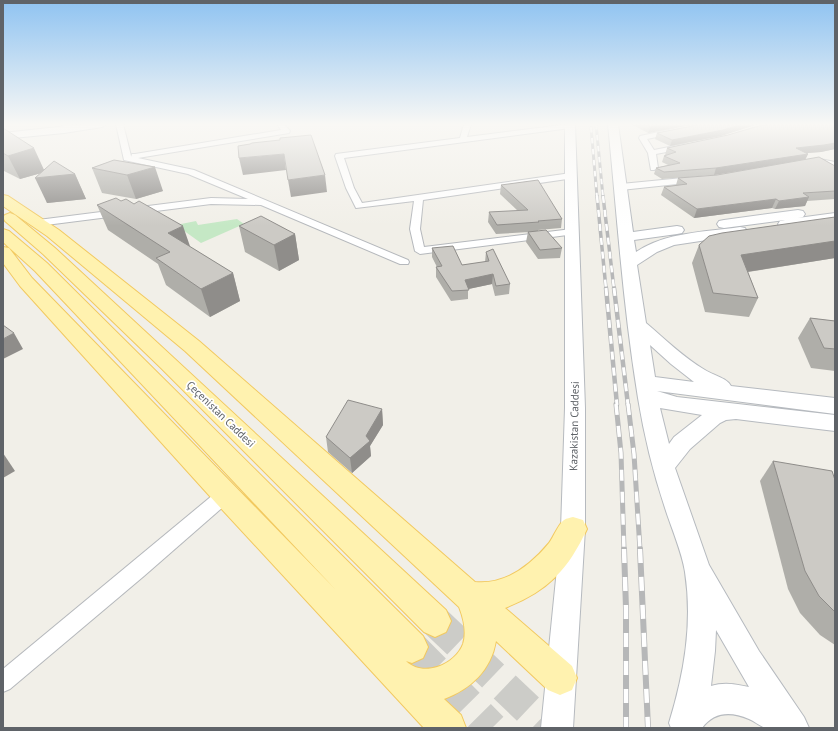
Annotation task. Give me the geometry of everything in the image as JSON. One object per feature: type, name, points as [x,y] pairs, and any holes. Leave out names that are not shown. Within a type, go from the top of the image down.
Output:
[{"type":"main road","name":"Kazakistan Caddesi","points":[[557,728],[573,529],[575,408],[571,158]]},
{"type":"main road","points":[[617,158],[629,264],[647,390],[663,467],[698,570],[749,661],[792,728]]},
{"type":"main road","points":[[3,199],[53,232],[192,346],[560,678]]},
{"type":"main road","points":[[627,238],[835,208]]},
{"type":"main road","name":"Çeçenistan Caddesi","points":[[3,212],[61,261],[435,621]]},
{"type":"main road","points":[[629,264],[647,251],[661,244],[835,217]]},
{"type":"main road","points":[[3,234],[41,267],[412,647]]},
{"type":"main road","points":[[3,252],[26,282],[225,495],[448,728]]},
{"type":"main road","points":[[638,326],[685,366],[707,382],[748,403]]},
{"type":"main road","points":[[647,390],[676,404],[748,403],[831,414]]},
{"type":"main road","points":[[663,467],[682,443],[713,417],[722,412],[748,403]]},
{"type":"main road","points":[[470,596],[487,598],[502,595],[529,581],[556,557],[573,529]]},
{"type":"main road","points":[[684,726],[697,679],[701,653],[702,602],[698,570]]},
{"type":"main road","points":[[402,679],[429,686],[439,684],[450,680],[468,665],[479,644],[480,630],[477,613],[470,596]]},
{"type":"main road","points":[[684,726],[690,715],[705,704],[713,700],[733,699],[755,704],[766,709],[792,728]]},
{"type":"street","points":[[128,158],[191,172],[404,262]]},
{"type":"street","points":[[340,158],[350,188],[359,206],[572,176]]},
{"type":"street","points":[[653,158],[654,168]]},
{"type":"street","points":[[805,163],[820,161],[835,164]]},
{"type":"street","points":[[621,187],[698,180]]},
{"type":"street","points":[[419,198],[415,229],[420,251],[572,232]]},
{"type":"street","points":[[38,223],[210,201],[262,202]]},
{"type":"street","points":[[3,682],[144,565],[225,495]]},
{"type":"green space","points":[[237,219],[244,224],[201,243],[176,225],[196,221],[198,225]]},
{"type":"building","points":[[285,158],[319,158],[325,175],[288,180]]},
{"type":"building","points":[[669,158],[781,158],[716,168],[664,172],[656,168],[680,163]]},
{"type":"building","points":[[813,158],[821,158],[835,166],[835,191],[803,193],[809,197],[779,201],[776,199],[697,209],[664,187],[687,184],[678,178],[717,175]]},
{"type":"building","points":[[114,160],[155,167],[127,175],[92,168]]},
{"type":"building","points":[[54,161],[75,174],[35,178]]},
{"type":"building","points":[[538,180],[562,219],[497,225],[489,212],[528,210],[501,185]]},
{"type":"building","points":[[116,198],[121,201],[126,199],[134,204],[139,201],[183,226],[168,233],[233,273],[201,289],[156,258],[170,252],[97,205]]},
{"type":"building","points":[[261,216],[295,234],[274,245],[239,226]]},
{"type":"building","points":[[835,217],[835,241],[741,255],[758,298],[713,293],[699,245],[709,236]]},
{"type":"building","points":[[546,230],[562,248],[540,250],[528,232]]},
{"type":"building","points":[[453,246],[462,265],[489,261],[486,252],[493,249],[510,284],[496,286],[493,274],[465,280],[469,290],[452,291],[436,267],[442,266],[432,248]]},
{"type":"building","points":[[810,318],[835,321],[835,349],[824,348]]},
{"type":"building","points":[[3,325],[14,333],[3,339]]},
{"type":"building","points":[[348,400],[382,409],[366,436],[370,441],[350,458],[326,437]]},
{"type":"building","points":[[773,461],[832,471],[835,480],[835,612],[819,596],[805,571]]},
{"type":"tunnel","points":[[435,621],[548,728]]},
{"type":"tunnel","points":[[412,647],[492,728]]},
{"type":"railway","points":[[594,158],[597,197]]},
{"type":"railway","points":[[599,158],[603,197]]},
{"type":"railway","points":[[597,196],[606,289]]},
{"type":"railway","points":[[603,196],[614,289]]},
{"type":"railway","points":[[606,288],[617,405]]},
{"type":"railway","points":[[614,288],[628,405]]},
{"type":"railway","points":[[616,404],[621,453],[624,550]]},
{"type":"railway","points":[[628,404],[634,454],[640,550]]},
{"type":"railway","points":[[624,549],[626,608],[626,728]]},
{"type":"railway","points":[[640,549],[648,728]]}]
